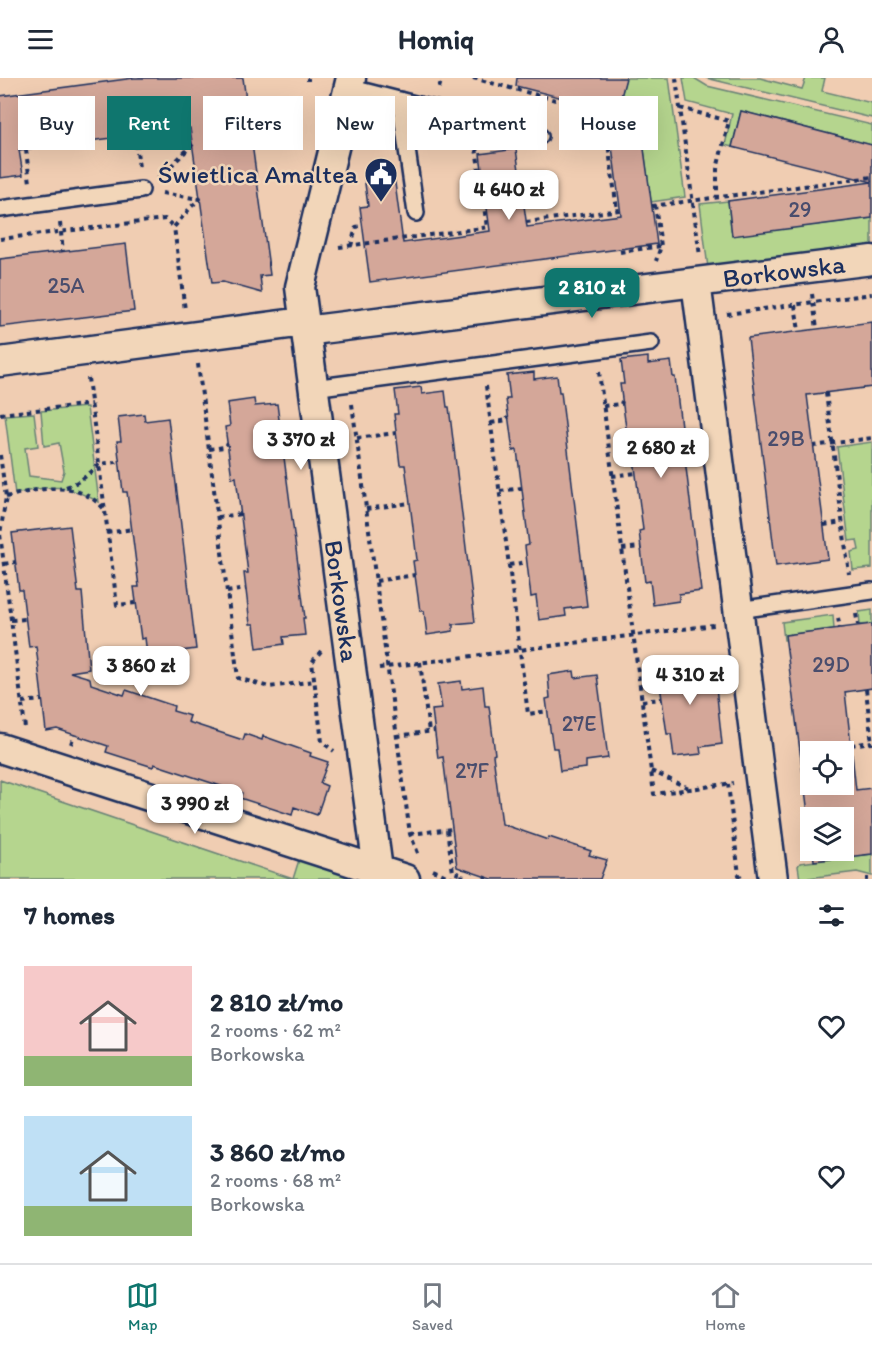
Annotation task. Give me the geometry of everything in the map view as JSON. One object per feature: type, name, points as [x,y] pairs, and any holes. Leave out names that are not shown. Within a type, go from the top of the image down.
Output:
[{"type":"street","name":"Borkowska","points":[[350,83],[300,288],[378,870]]},
{"type":"street","name":"Borkowska","points":[[0,362],[191,337],[305,327],[872,260]]},
{"type":"street","name":"Borkowska","points":[[700,282],[739,616],[774,879]]},
{"type":"street","points":[[0,748],[378,870],[417,867]]},
{"type":"lane","points":[[350,83],[407,102]]},
{"type":"lane","points":[[400,100],[416,213]]},
{"type":"lane","points":[[0,209],[141,190]]},
{"type":"lane","points":[[313,388],[651,343]]},
{"type":"lane","points":[[739,616],[872,591]]},
{"type":"path","points":[[473,78],[559,101]]},
{"type":"path","points":[[676,78],[693,201],[700,282]]},
{"type":"path","points":[[680,108],[729,121],[717,169],[717,197]]},
{"type":"path","points":[[141,190],[153,184],[193,144]]},
{"type":"path","points":[[26,150],[33,204]]},
{"type":"path","points":[[137,150],[141,190]]},
{"type":"path","points":[[334,248],[488,227],[477,150]]},
{"type":"path","points":[[526,222],[619,210],[610,150]]},
{"type":"path","points":[[620,252],[661,246],[653,206],[872,177]]},
{"type":"path","points":[[141,190],[200,199],[190,207],[174,227]]},
{"type":"path","points":[[57,201],[63,252]]},
{"type":"path","points":[[0,239],[165,219],[174,227],[209,449],[238,678],[269,687],[315,681]]},
{"type":"path","points":[[351,246],[356,227],[362,226]]},
{"type":"path","points":[[809,268],[817,329]]},
{"type":"path","points":[[721,315],[872,294]]},
{"type":"path","points":[[795,305],[799,331]]},
{"type":"path","points":[[597,350],[654,794],[733,784],[739,776]]},
{"type":"path","points":[[84,351],[117,605],[136,603]]},
{"type":"path","points":[[483,365],[528,714],[548,711]]},
{"type":"path","points":[[349,383],[410,834],[416,850],[417,867],[453,879]]},
{"type":"path","points":[[826,393],[849,575],[860,574]]},
{"type":"path","points":[[603,406],[621,404],[622,401]]},
{"type":"path","points":[[0,414],[91,404]]},
{"type":"path","points":[[491,423],[507,420],[508,417]]},
{"type":"path","points":[[357,438],[396,433]]},
{"type":"path","points":[[813,446],[872,438]]},
{"type":"path","points":[[209,449],[225,447],[228,444]]},
{"type":"path","points":[[0,454],[6,497],[0,534],[26,735]]},
{"type":"path","points":[[64,488],[77,483],[99,464],[116,462],[119,459]]},
{"type":"path","points":[[612,476],[636,473]]},
{"type":"path","points":[[6,497],[39,489],[64,488],[98,502],[105,510]]},
{"type":"path","points":[[500,491],[522,488]]},
{"type":"path","points":[[366,509],[410,503]]},
{"type":"path","points":[[218,517],[241,514]]},
{"type":"path","points":[[824,525],[842,522]]},
{"type":"path","points":[[107,533],[132,529]]},
{"type":"path","points":[[622,549],[641,547]]},
{"type":"path","points":[[4,564],[16,562]]},
{"type":"path","points":[[509,564],[527,562]]},
{"type":"path","points":[[376,581],[415,575]]},
{"type":"path","points":[[227,592],[246,589]]},
{"type":"path","points":[[856,611],[858,626]]},
{"type":"path","points":[[838,614],[840,628]]},
{"type":"path","points":[[352,671],[633,635],[739,616]]},
{"type":"path","points":[[11,620],[26,618]]},
{"type":"path","points":[[327,644],[312,662],[322,742],[336,753]]},
{"type":"path","points":[[397,736],[432,731],[420,662]]},
{"type":"path","points":[[854,745],[872,743],[866,689]]},
{"type":"path","points":[[642,702],[662,699]]},
{"type":"path","points":[[22,702],[42,700]]},
{"type":"path","points":[[651,771],[692,789]]},
{"type":"path","points":[[728,784],[739,875],[744,879]]},
{"type":"path","points":[[410,834],[450,829],[453,872],[463,877],[463,869]]},
{"type":"green space","points":[[618,78],[669,78],[685,197],[651,202],[644,150],[658,150],[658,96],[621,96],[625,80]]},
{"type":"green space","points":[[683,78],[694,78],[707,86],[872,125],[872,145],[741,111],[732,147],[725,145],[732,114],[687,102]]},
{"type":"green space","points":[[706,78],[760,78],[802,89],[806,78],[825,78],[822,91],[872,103],[872,118]]},
{"type":"green space","points":[[728,201],[732,235],[872,218],[872,247],[708,268],[700,204]]},
{"type":"green space","points":[[87,407],[99,502],[76,491],[58,488],[15,494],[5,415],[34,413],[38,446],[25,448],[29,476],[61,480],[64,471],[59,443],[44,446],[41,411]]},
{"type":"green space","points":[[872,442],[872,568],[853,570],[851,552],[859,550],[857,540],[849,541],[837,447]]},
{"type":"green space","points":[[872,610],[872,624],[860,625],[859,612]]},
{"type":"green space","points":[[833,615],[834,629],[786,635],[786,640],[784,640],[782,622]]},
{"type":"green space","points":[[0,780],[293,879],[0,879]]},
{"type":"green space","points":[[872,854],[872,876],[857,872],[800,879],[798,866],[800,863],[854,861],[854,856]]},
{"type":"green space","points":[[299,860],[356,879],[293,879]]},
{"type":"building","points":[[134,78],[243,78],[245,96],[203,96],[203,150],[253,150],[270,275],[260,276],[262,293],[223,282],[212,283],[191,135],[191,96],[107,96],[107,139],[95,140],[95,96],[18,96],[18,150],[23,175],[0,178],[0,96]]},
{"type":"building","points":[[517,78],[626,78],[621,96],[559,97],[516,86]]},
{"type":"building","points":[[741,111],[872,145],[872,182],[732,147]]},
{"type":"building","points":[[516,150],[527,227],[621,215],[612,150],[644,150],[657,244],[370,282],[360,207],[368,206],[364,176],[373,169],[393,168],[403,243],[490,231],[480,154]]},
{"type":"building","points":[[872,182],[872,218],[732,236],[728,201]]},
{"type":"building","points":[[126,244],[134,311],[0,327],[0,259]]},
{"type":"building","points":[[872,322],[872,387],[807,395],[828,559],[776,566],[748,338]]},
{"type":"building","points":[[648,357],[648,364],[671,361],[673,377],[675,377],[701,591],[679,594],[679,601],[653,605],[650,581],[645,582],[639,531],[643,530],[631,435],[627,435],[620,384],[624,384],[621,360]]},
{"type":"building","points":[[534,372],[534,379],[557,376],[559,392],[561,392],[587,606],[565,609],[566,616],[539,620],[536,596],[531,597],[525,546],[529,545],[517,450],[513,451],[506,399],[510,399],[507,375]]},
{"type":"building","points":[[421,387],[422,394],[445,391],[447,407],[449,407],[475,622],[453,624],[453,631],[427,635],[424,611],[420,611],[413,561],[417,560],[405,465],[400,465],[394,414],[398,414],[395,390]]},
{"type":"building","points":[[254,399],[255,406],[277,404],[305,618],[303,618],[305,635],[283,637],[284,644],[257,648],[254,624],[250,624],[244,573],[248,573],[236,477],[232,478],[225,427],[230,426],[227,403]]},
{"type":"building","points":[[144,414],[145,421],[168,418],[196,649],[174,652],[175,659],[148,662],[145,638],[141,639],[134,587],[139,587],[127,492],[123,492],[117,441],[121,441],[118,417]]},
{"type":"building","points":[[70,526],[78,592],[82,592],[89,669],[70,672],[90,678],[91,684],[124,695],[126,690],[174,706],[173,711],[190,716],[188,722],[243,740],[245,734],[262,740],[263,736],[311,753],[310,756],[328,762],[320,783],[327,786],[317,815],[294,807],[292,815],[240,798],[242,793],[154,764],[153,767],[106,752],[108,746],[57,729],[46,731],[36,646],[29,647],[12,533]]},
{"type":"building","points":[[872,624],[872,688],[845,692],[850,741],[800,741],[800,751],[785,635]]},
{"type":"building","points":[[688,657],[689,665],[711,661],[715,677],[722,744],[700,747],[701,754],[674,757],[671,734],[667,734],[660,685],[664,685],[661,661]]},
{"type":"building","points":[[574,671],[575,678],[597,675],[608,758],[586,761],[586,768],[560,771],[557,748],[553,748],[546,699],[550,698],[548,675]]},
{"type":"building","points":[[461,681],[462,689],[483,686],[485,706],[489,706],[502,824],[548,840],[549,837],[591,851],[589,855],[607,860],[600,879],[492,879],[457,867],[443,757],[438,758],[432,710],[442,709],[438,684]]},
{"type":"building","points":[[854,772],[856,790],[872,788],[872,854],[854,856],[854,807],[807,807],[806,795],[854,795]]},
{"type":"place","name":"Świetlica Amaltea","points":[[381,203]]}]
